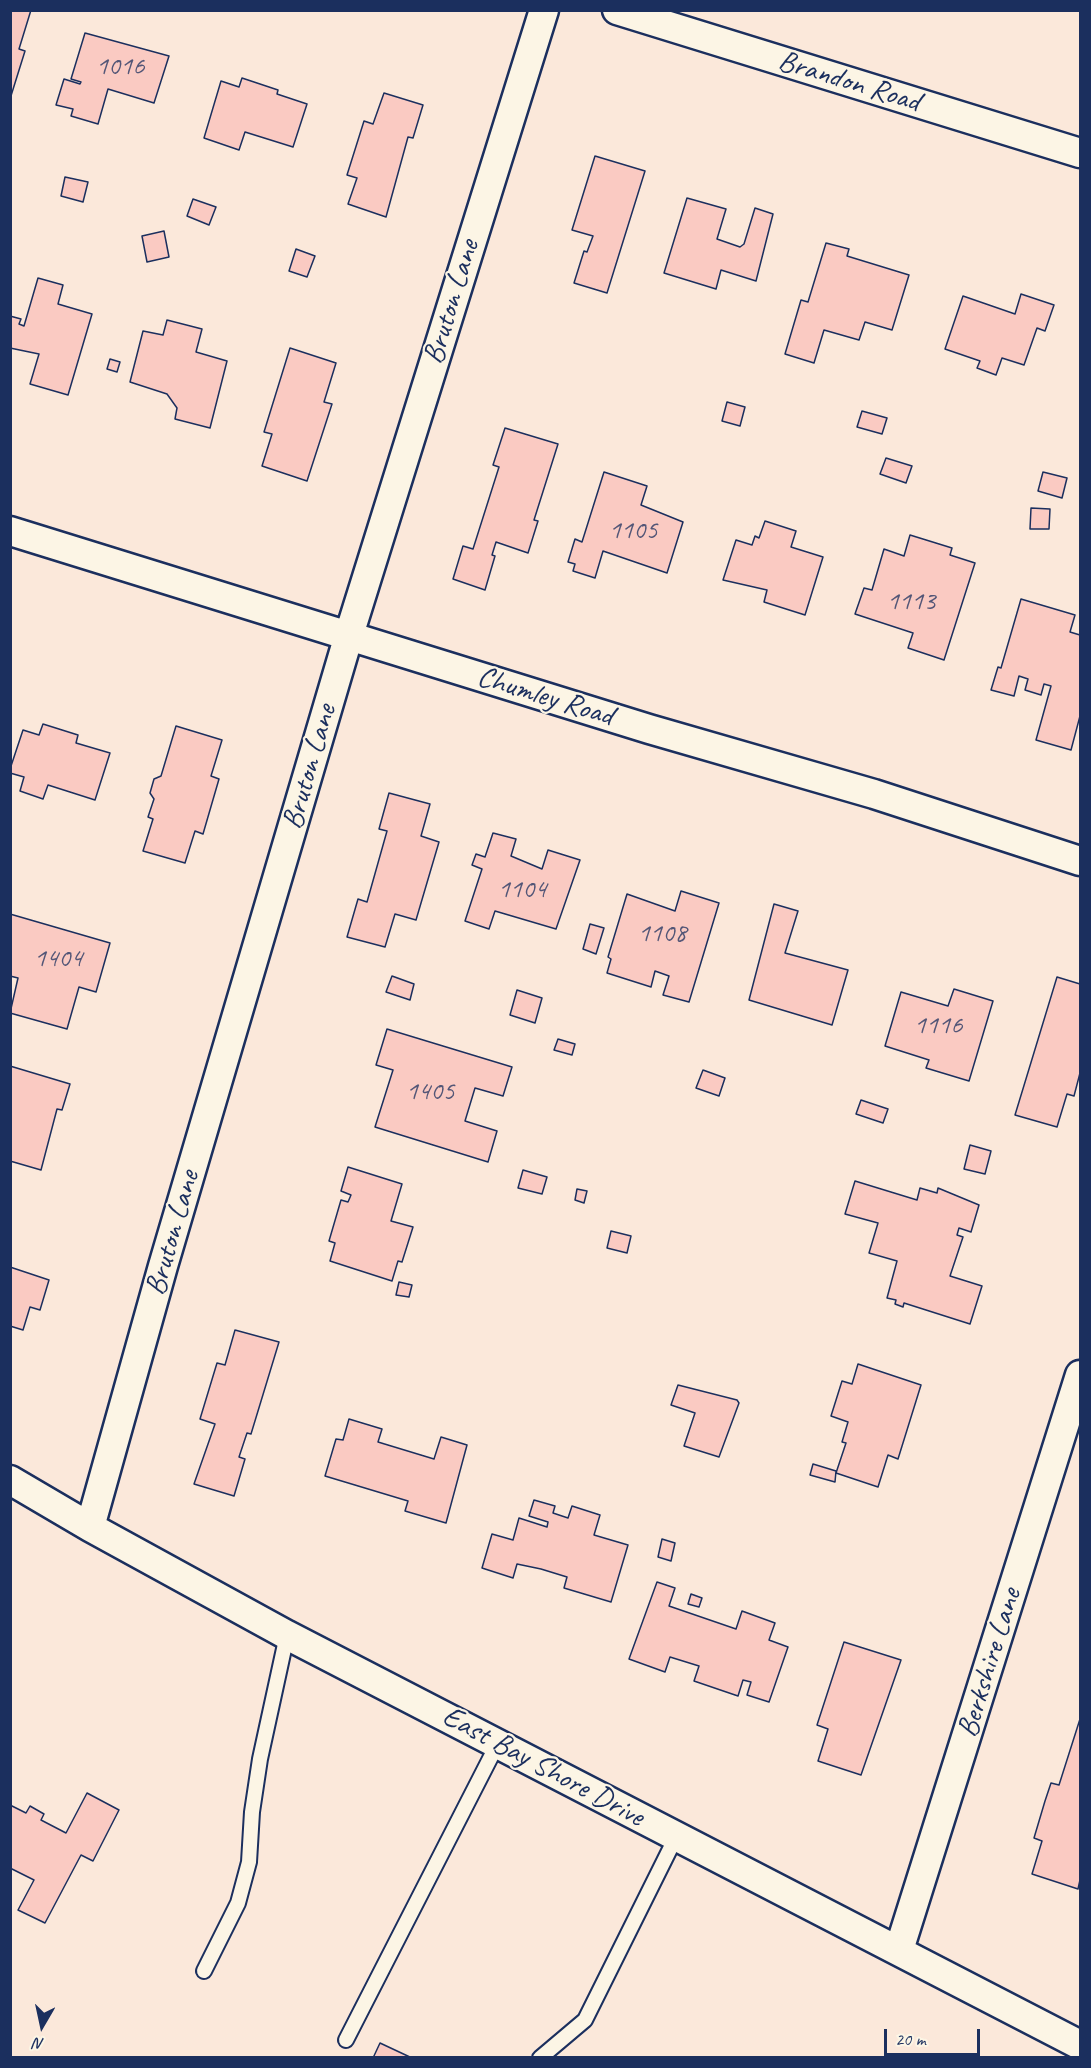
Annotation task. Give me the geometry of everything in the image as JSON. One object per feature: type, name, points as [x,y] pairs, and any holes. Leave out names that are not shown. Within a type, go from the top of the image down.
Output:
[{"type":"street","name":"Bruton Lane","points":[[90,1527],[163,1266],[349,635],[544,10]]},
{"type":"street","name":"Brandon Road","points":[[617,10],[1080,153]]},
{"type":"street","name":"Chumley Road","points":[[10,531],[649,729],[874,794],[1080,861]]},
{"type":"street","name":"Berkshire Lane","points":[[899,1950],[1080,1375]]},
{"type":"street","name":"East Bay Shore Drive","points":[[10,1480],[90,1527],[287,1635],[1080,2045]]},
{"type":"lane","points":[[204,1971],[238,1903],[249,1862],[252,1812],[260,1759],[287,1635]]},
{"type":"lane","points":[[346,2040],[498,1743]]},
{"type":"lane","points":[[540,2058],[585,2020],[676,1837]]},
{"type":"building","points":[[10,10],[31,10],[19,49],[25,51],[10,99]]},
{"type":"building","points":[[85,33],[169,56],[154,103],[108,89],[98,124],[71,116],[73,109],[56,105],[64,79],[80,84],[81,82],[71,79]]},
{"type":"building","points":[[242,78],[278,90],[277,94],[307,104],[293,147],[245,132],[239,150],[204,138],[221,81],[239,87]]},
{"type":"building","points":[[384,93],[423,105],[413,138],[408,137],[386,217],[348,204],[357,178],[347,175],[364,121],[373,124]]},
{"type":"building","points":[[595,156],[645,171],[607,293],[574,283],[584,251],[587,252],[593,236],[572,230]]},
{"type":"building","points":[[65,177],[88,182],[83,202],[61,196]]},
{"type":"building","points":[[687,198],[726,209],[717,239],[740,247],[744,244],[755,208],[773,214],[756,281],[721,270],[716,289],[664,273]]},
{"type":"building","points":[[193,199],[216,207],[209,225],[187,216]]},
{"type":"building","points":[[164,231],[169,257],[147,262],[142,236]]},
{"type":"building","points":[[826,243],[849,249],[847,256],[909,275],[892,330],[865,322],[859,340],[824,330],[814,363],[785,354],[801,300],[808,302]]},
{"type":"building","points":[[296,249],[315,256],[307,277],[289,271]]},
{"type":"building","points":[[38,278],[63,285],[58,304],[92,314],[68,395],[30,384],[39,354],[10,348],[10,316],[21,319],[19,324],[24,326]]},
{"type":"building","points":[[1021,294],[1054,305],[1045,331],[1037,328],[1024,365],[1002,358],[996,375],[977,368],[980,361],[945,349],[963,296],[1015,314]]},
{"type":"building","points":[[167,320],[202,329],[196,352],[227,361],[210,428],[175,419],[177,408],[167,394],[130,382],[143,331],[163,335]]},
{"type":"building","points":[[290,348],[336,363],[324,402],[332,404],[307,481],[262,466],[272,434],[264,432]]},
{"type":"building","points":[[110,359],[120,362],[117,372],[107,369]]},
{"type":"building","points":[[727,402],[745,407],[740,426],[722,421]]},
{"type":"building","points":[[862,411],[887,418],[882,434],[857,427]]},
{"type":"building","points":[[505,428],[558,444],[534,520],[538,521],[528,553],[496,542],[492,555],[495,556],[485,590],[453,579],[463,546],[473,549],[499,467],[493,465]]},
{"type":"building","points":[[886,458],[912,466],[906,483],[880,474]]},
{"type":"building","points":[[604,472],[647,486],[641,505],[683,522],[667,573],[603,551],[595,578],[573,571],[575,564],[568,562],[575,539],[582,542]]},
{"type":"building","points":[[1043,472],[1067,478],[1062,498],[1038,491]]},
{"type":"building","points":[[1031,508],[1050,509],[1049,529],[1030,529]]},
{"type":"building","points":[[765,521],[796,531],[791,547],[823,557],[805,615],[764,602],[767,590],[723,580],[736,540],[752,545],[755,536],[759,538]]},
{"type":"building","points":[[910,535],[952,548],[950,555],[975,563],[944,660],[908,648],[913,633],[855,614],[864,588],[872,590],[884,549],[904,556]]},
{"type":"building","points":[[1021,599],[1075,615],[1070,632],[1080,635],[1080,716],[1071,750],[1036,740],[1051,686],[1044,684],[1041,695],[1025,690],[1028,679],[1019,676],[1014,696],[991,690],[998,667],[1001,668]]},
{"type":"building","points":[[43,724],[78,735],[76,743],[110,753],[95,800],[48,785],[43,799],[20,791],[24,777],[10,773],[10,769],[23,730],[39,735]]},
{"type":"building","points":[[176,726],[222,740],[211,776],[219,779],[203,834],[195,831],[185,863],[143,851],[153,819],[148,817],[154,799],[150,793],[154,779],[161,776]]},
{"type":"building","points":[[389,793],[430,804],[421,836],[439,842],[416,920],[395,914],[385,947],[347,937],[358,899],[367,902],[387,831],[379,829]]},
{"type":"building","points":[[493,833],[516,839],[511,856],[542,869],[548,850],[580,860],[556,929],[495,911],[489,929],[465,921],[482,869],[472,865],[476,854],[485,857]]},
{"type":"building","points":[[681,891],[719,903],[689,1002],[663,995],[669,976],[655,971],[651,987],[607,973],[611,959],[608,957],[627,894],[675,911]]},
{"type":"building","points":[[774,904],[798,911],[785,953],[848,970],[832,1025],[749,1000]]},
{"type":"building","points":[[10,914],[110,943],[96,992],[79,987],[67,1029],[10,1013],[18,978],[10,976]]},
{"type":"building","points":[[590,924],[604,928],[596,954],[583,949]]},
{"type":"building","points":[[392,976],[414,984],[410,1000],[386,992]]},
{"type":"building","points":[[1057,977],[1080,984],[1080,1073],[1074,1096],[1067,1094],[1057,1127],[1015,1115]]},
{"type":"building","points":[[954,989],[993,1001],[969,1081],[926,1068],[929,1060],[885,1046],[901,992],[948,1006]]},
{"type":"building","points":[[517,990],[542,998],[535,1023],[510,1015]]},
{"type":"building","points":[[387,1029],[512,1067],[503,1096],[475,1088],[465,1121],[497,1131],[488,1162],[375,1127],[393,1070],[376,1065]]},
{"type":"building","points":[[558,1039],[575,1044],[572,1055],[554,1050]]},
{"type":"building","points":[[10,1066],[70,1084],[62,1110],[57,1109],[41,1170],[10,1161]]},
{"type":"building","points":[[703,1070],[725,1078],[719,1096],[696,1088]]},
{"type":"building","points":[[861,1100],[888,1109],[883,1123],[856,1114]]},
{"type":"building","points":[[970,1145],[991,1151],[985,1174],[964,1169]]},
{"type":"building","points":[[348,1167],[402,1184],[391,1221],[413,1227],[402,1262],[398,1261],[392,1281],[330,1261],[335,1243],[329,1241],[341,1200],[348,1202],[351,1195],[341,1191]]},
{"type":"building","points":[[523,1170],[547,1177],[542,1194],[518,1188]]},
{"type":"building","points":[[855,1181],[917,1200],[920,1188],[937,1193],[938,1188],[979,1205],[971,1232],[959,1228],[957,1235],[963,1237],[950,1276],[982,1286],[970,1324],[904,1303],[903,1307],[895,1304],[896,1300],[887,1298],[897,1261],[869,1253],[878,1223],[845,1214]]},
{"type":"building","points":[[577,1189],[587,1191],[584,1203],[575,1200]]},
{"type":"building","points":[[611,1231],[631,1236],[627,1253],[607,1248]]},
{"type":"building","points":[[10,1267],[49,1280],[40,1310],[30,1307],[23,1330],[10,1326]]},
{"type":"building","points":[[399,1282],[412,1285],[409,1297],[396,1295]]},
{"type":"building","points":[[235,1330],[279,1342],[251,1434],[247,1433],[239,1457],[245,1459],[234,1496],[194,1484],[215,1424],[200,1419],[217,1363],[225,1365]]},
{"type":"building","points":[[858,1364],[921,1385],[898,1459],[888,1455],[878,1487],[836,1473],[846,1443],[842,1442],[848,1422],[831,1416],[842,1381],[852,1384]]},
{"type":"building","points":[[678,1385],[737,1400],[739,1403],[719,1457],[684,1446],[695,1413],[671,1405]]},
{"type":"building","points":[[349,1419],[382,1429],[378,1442],[434,1459],[441,1437],[467,1445],[446,1523],[405,1511],[408,1501],[325,1476],[336,1439],[343,1440]]},
{"type":"building","points":[[813,1464],[836,1471],[835,1482],[810,1475]]},
{"type":"building","points":[[534,1500],[555,1506],[553,1513],[568,1518],[572,1506],[600,1515],[594,1535],[628,1545],[611,1602],[564,1588],[567,1577],[541,1569],[517,1564],[513,1578],[482,1568],[492,1534],[513,1540],[519,1518],[547,1527],[548,1522],[529,1516]]},
{"type":"building","points":[[662,1539],[675,1543],[671,1561],[658,1557]]},
{"type":"building","points":[[657,1582],[675,1588],[669,1606],[736,1629],[742,1611],[775,1623],[769,1640],[788,1647],[769,1702],[747,1695],[751,1682],[743,1680],[738,1696],[694,1681],[699,1666],[670,1657],[665,1672],[629,1659]]},
{"type":"building","points":[[691,1594],[702,1598],[699,1607],[688,1604]]},
{"type":"building","points":[[844,1642],[901,1660],[861,1775],[818,1761],[828,1729],[817,1725]]},
{"type":"building","points":[[1080,1719],[1080,1880],[1078,1889],[1032,1874],[1042,1841],[1034,1838],[1045,1801],[1051,1783],[1059,1785]]},
{"type":"building","points":[[87,1793],[119,1810],[93,1861],[81,1855],[45,1923],[18,1910],[34,1880],[10,1868],[10,1805],[26,1813],[30,1806],[44,1814],[41,1820],[66,1833]]},
{"type":"building","points":[[380,2043],[412,2058],[373,2058]]}]
